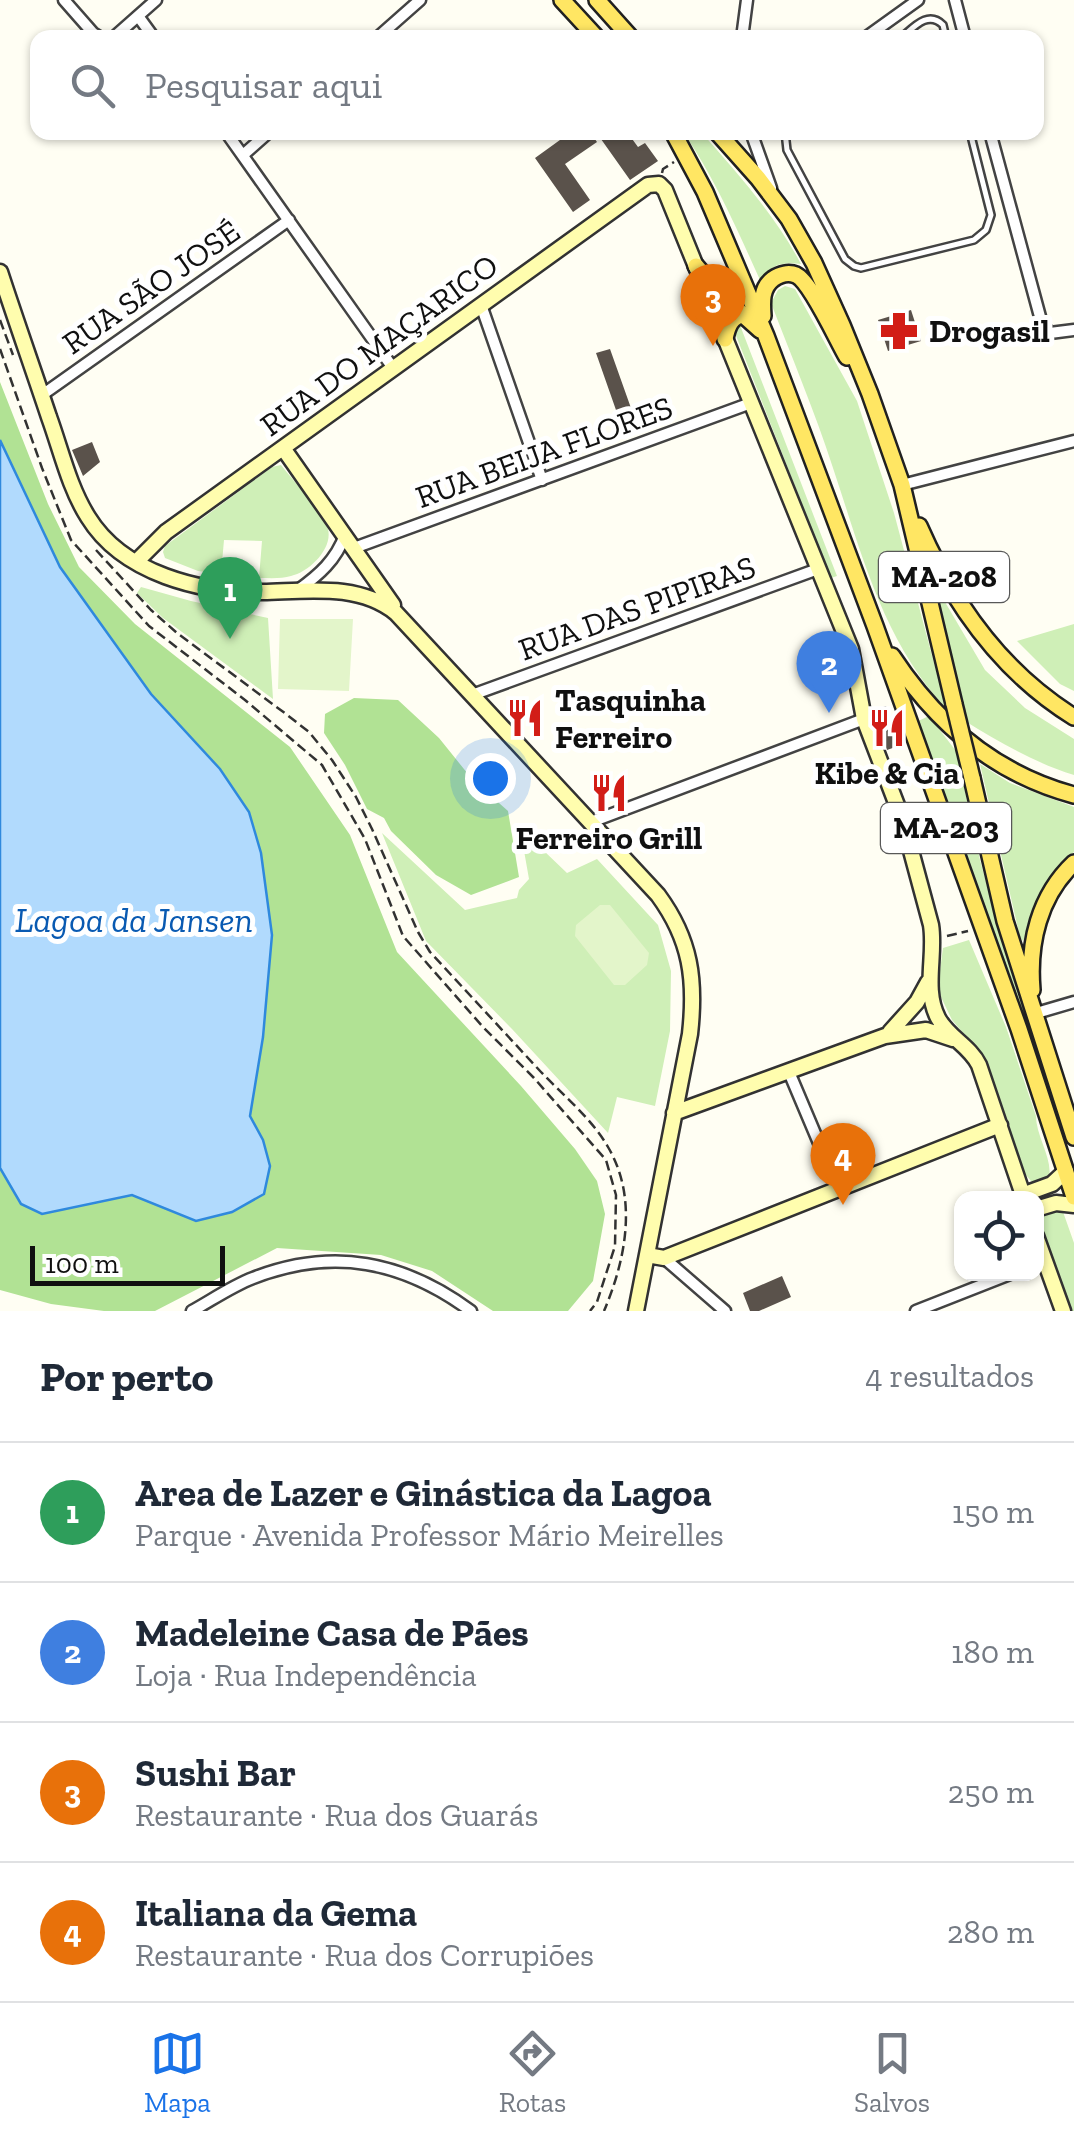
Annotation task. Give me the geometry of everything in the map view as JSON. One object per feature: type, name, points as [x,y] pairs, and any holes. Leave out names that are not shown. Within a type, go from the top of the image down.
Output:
[{"type":"main road","points":[[562,0],[589,30]]},
{"type":"main road","points":[[598,0],[625,30]]},
{"type":"main road","name":"MA-203","points":[[677,140],[706,192],[766,336],[1019,1028],[1074,1197]]},
{"type":"main road","name":"MA-203","points":[[725,140],[777,203],[814,262],[870,394],[902,485],[1005,921],[1074,1137]]},
{"type":"main road","points":[[696,266],[766,336]]},
{"type":"main road","points":[[766,336],[762,302],[765,289],[780,275],[797,276],[808,287],[870,394]]},
{"type":"main road","points":[[726,339],[731,322],[744,314]]},
{"type":"main road","name":"MA-208","points":[[902,485],[935,561],[967,616],[1002,659],[1074,718]]},
{"type":"main road","name":"MA-208","points":[[874,626],[918,692],[965,740],[1015,773],[1074,796]]},
{"type":"main road","points":[[1034,1014],[1031,958],[1038,918],[1054,885],[1074,863]]},
{"type":"street","points":[[64,0],[90,30]]},
{"type":"street","points":[[122,30],[156,0]]},
{"type":"street","points":[[386,30],[420,0]]},
{"type":"street","points":[[743,30],[747,0]]},
{"type":"street","points":[[876,30],[918,0]]},
{"type":"street","points":[[955,0],[963,30]]},
{"type":"street","points":[[138,16],[148,30]]},
{"type":"street","points":[[232,140],[393,368]]},
{"type":"street","points":[[243,155],[260,140]]},
{"type":"street","points":[[754,140],[777,203]]},
{"type":"street","points":[[992,140],[1042,324],[1050,333],[1074,330]]},
{"type":"street","name":"RUA DO MAÇARICO","points":[[137,561],[166,532],[393,368],[648,184],[659,184]]},
{"type":"street","points":[[659,184],[665,190],[850,649],[864,720],[903,821],[934,940],[930,992],[937,1016],[976,1058],[1021,1191]]},
{"type":"street","name":"RUA SÃO JOSÉ","points":[[42,395],[290,220]]},
{"type":"street","points":[[0,272],[72,484],[88,518],[110,543],[159,573],[199,587],[239,592],[329,591],[382,602],[658,894],[672,914],[685,944],[692,975],[692,1008],[636,1311]]},
{"type":"street","points":[[481,305],[542,480]]},
{"type":"street","name":"RUA BEIJA FLORES","points":[[354,548],[751,403]]},
{"type":"street","points":[[902,485],[1074,441]]},
{"type":"street","points":[[283,448],[405,622]]},
{"type":"street","points":[[297,591],[330,563],[345,535]]},
{"type":"street","name":"RUA DAS PIPIRAS","points":[[472,695],[818,569]]},
{"type":"street","points":[[591,822],[864,720]]},
{"type":"street","points":[[885,1036],[917,1002],[931,973]]},
{"type":"street","points":[[1034,1014],[1074,1002]]},
{"type":"street","points":[[674,1113],[885,1036],[926,1030],[956,1040]]},
{"type":"street","points":[[789,1072],[838,1188]]},
{"type":"street","points":[[664,1258],[1000,1125]]},
{"type":"street","points":[[1036,1191],[1066,1171]]},
{"type":"street","points":[[1044,1207],[1056,1203],[1074,1206]]},
{"type":"street","points":[[646,1254],[664,1258],[725,1311]]},
{"type":"street","points":[[192,1311],[252,1278],[329,1260],[414,1276],[471,1311]]},
{"type":"street","points":[[1044,1271],[1063,1311]]},
{"type":"street","points":[[916,1311],[992,1281]]},
{"type":"lane","points":[[910,30],[923,19],[933,18],[944,30]]},
{"type":"lane","points":[[786,140],[787,150],[846,258],[860,268],[974,240],[986,230],[991,215],[972,140]]},
{"type":"path","points":[[659,184],[662,169],[685,154]]},
{"type":"path","points":[[0,320],[14,358]]},
{"type":"path","points":[[0,349],[71,540],[149,626],[322,766],[364,839],[403,936],[606,1160],[616,1195],[614,1246],[597,1302],[590,1311]]},
{"type":"path","points":[[88,542],[151,610],[309,732],[356,797],[430,952],[607,1144],[620,1172],[626,1206],[624,1254],[604,1311]]},
{"type":"path","points":[[934,940],[970,930]]},
{"type":"green space","points":[[689,140],[708,140],[768,212],[801,264],[778,265],[760,280]]},
{"type":"green space","points":[[785,286],[795,289],[857,401],[894,513],[946,708],[906,654],[864,563],[819,426],[771,303]]},
{"type":"green space","points":[[738,320],[837,576],[831,578],[733,328]]},
{"type":"green space","points":[[0,382],[48,504],[79,567],[135,624],[290,747],[350,835],[397,952],[521,1086],[597,1181],[605,1214],[593,1281],[568,1311],[493,1311],[432,1271],[381,1255],[277,1248],[155,1311],[104,1311],[51,1304],[0,1290],[0,1168],[21,1204],[42,1214],[132,1195],[196,1221],[263,1140],[250,1116],[263,1037],[272,935],[220,769],[151,694],[60,567],[0,440]]},
{"type":"green space","points":[[281,465],[328,529],[327,544],[312,565],[287,577],[259,578],[262,541],[224,540],[221,574],[198,571],[165,558],[165,546],[272,467]]},
{"type":"green space","points":[[935,585],[985,670],[1025,708],[1074,739],[1074,775],[1031,758],[965,721],[932,586]]},
{"type":"green space","points":[[141,587],[268,618],[273,699],[163,618],[137,593]]},
{"type":"green space","points":[[280,619],[353,619],[349,691],[278,689]]},
{"type":"green space","points":[[1074,624],[1074,691],[1060,684],[1017,641]]},
{"type":"green space","points":[[354,698],[398,700],[439,738],[472,779],[508,811],[519,877],[471,895],[436,875],[391,831],[384,818],[367,809],[324,733],[325,714]]},
{"type":"green space","points":[[929,716],[956,751],[999,930],[1053,1088],[1048,1089],[916,722]]},
{"type":"green space","points":[[980,764],[1010,783],[1074,807],[1074,852],[1044,886],[1023,941],[1020,937]]},
{"type":"green space","points":[[520,828],[567,873],[597,859],[658,925],[671,971],[670,1031],[655,1106],[617,1097],[608,1133],[426,941],[382,833],[465,910],[517,898],[529,879]]},
{"type":"green space","points":[[600,905],[610,905],[649,953],[647,965],[625,985],[614,985],[575,936],[576,925]]},
{"type":"green space","points":[[969,940],[1006,1027],[1036,1116],[1050,1170],[1049,1178],[1038,1183],[1021,1169],[982,1055],[952,1020],[941,997],[938,985],[943,948]]},
{"type":"green space","points":[[1044,1208],[1062,1209],[1074,1243],[1074,1311],[1070,1311],[1044,1240]]},
{"type":"water","name":"Lagoa da Jansen","points":[[0,440],[60,567],[151,694],[220,769],[249,812],[261,853],[272,935],[263,1037],[250,1116],[263,1140],[270,1166],[264,1194],[232,1212],[196,1221],[132,1195],[42,1214],[21,1204],[0,1168]]},
{"type":"building","points":[[560,140],[596,140],[565,164],[590,200],[573,212],[535,158]]},
{"type":"building","points":[[602,140],[633,140],[638,147],[645,143],[658,161],[630,180]]},
{"type":"building","name":"Drogasil","points":[[911,310],[921,341],[888,351],[878,320]]},
{"type":"building","points":[[610,349],[637,425],[623,430],[596,353]]},
{"type":"building","points":[[92,442],[100,462],[83,476],[72,450]]},
{"type":"building","name":"Kibe & Cia","points":[[886,706],[901,745],[887,750],[872,711]]},
{"type":"building","points":[[782,1276],[791,1297],[750,1311],[743,1293]]},
{"type":"place","name":"Drogasil","points":[[899,331]]},
{"type":"place","name":"Sushi Bar","points":[[713,346]]},
{"type":"place","name":"Area de Lazer e Ginástica da Lagoa","points":[[230,639]]},
{"type":"place","name":"Madeleine Casa de Pães","points":[[829,713]]},
{"type":"place","name":"Tasquinha Ferreiro","points":[[525,718]]},
{"type":"place","name":"Kibe & Cia","points":[[887,728]]},
{"type":"place","name":"Ferreiro Grill","points":[[609,793]]},
{"type":"place","name":"Italiana da Gema","points":[[843,1205]]}]
